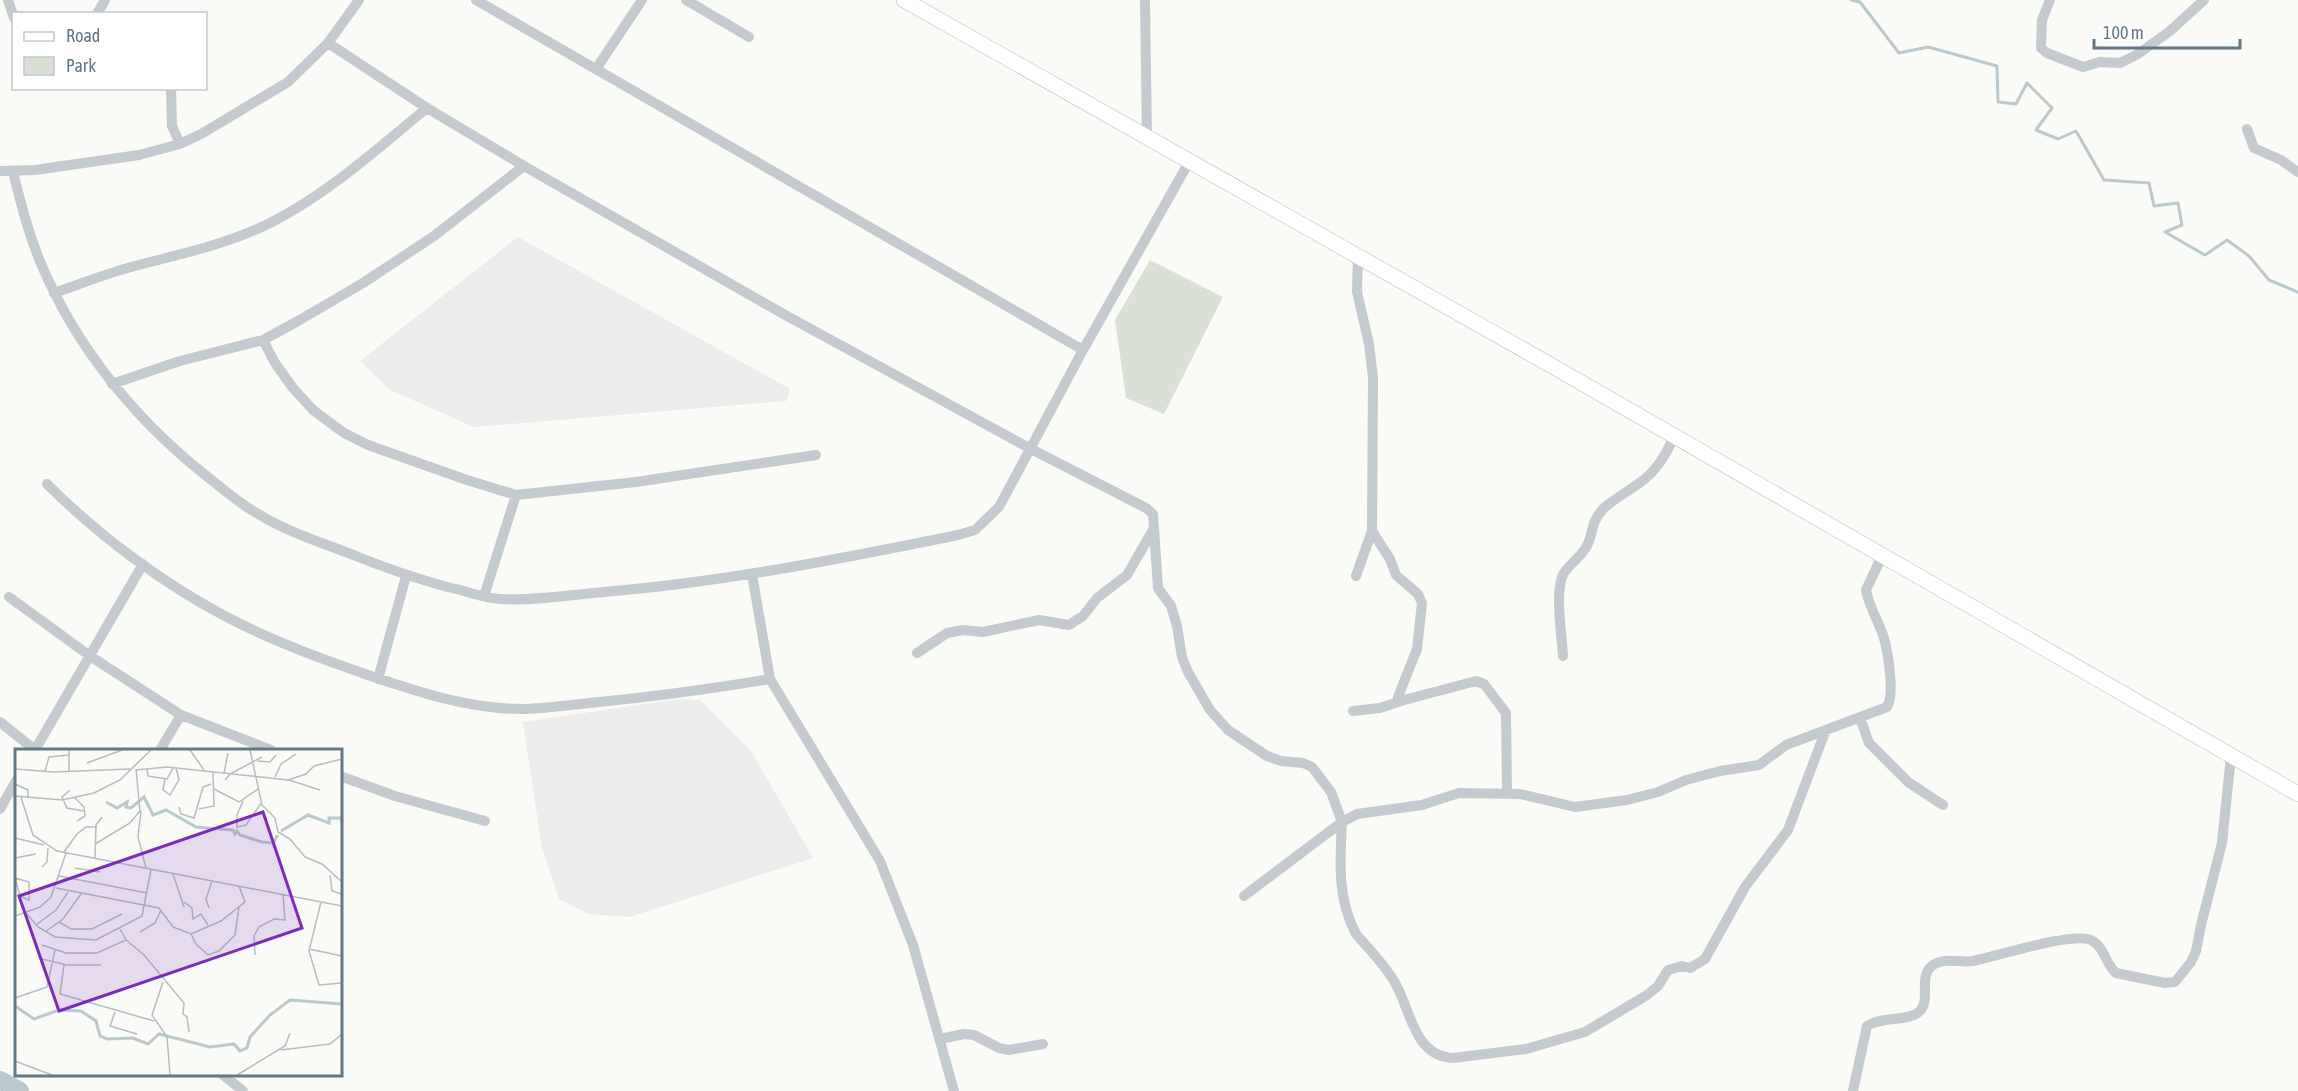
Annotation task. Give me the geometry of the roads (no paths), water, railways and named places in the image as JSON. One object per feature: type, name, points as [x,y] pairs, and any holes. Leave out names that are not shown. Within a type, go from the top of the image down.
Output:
[{"type":"main road","points":[[904,0],[1358,256],[2298,794]]},
{"type":"street","points":[[0,171],[13,172],[70,166],[139,155],[180,144],[223,122],[288,82],[328,43],[359,0]]},
{"type":"street","points":[[476,0],[1083,350]]},
{"type":"street","points":[[596,69],[642,0]]},
{"type":"street","points":[[686,0],[749,37]]},
{"type":"street","points":[[1145,0],[1147,139]]},
{"type":"street","points":[[2050,0],[2042,20],[2041,48],[2047,53],[2086,67],[2100,62],[2120,63],[2138,54],[2170,31],[2204,0]]},
{"type":"street","points":[[328,43],[427,108],[524,166],[787,316],[1030,449],[1146,508],[1153,514],[1158,588],[1171,606],[1178,626],[1182,657],[1188,672],[1210,710],[1228,730],[1267,756],[1281,761],[1304,763],[1312,767],[1331,792],[1342,822],[1340,873],[1351,925],[1395,982],[1416,1032],[1426,1047],[1443,1058],[1526,1049],[1585,1032],[1647,995],[1658,986],[1668,970],[1682,966],[1690,968],[1705,959],[1745,887],[1788,830],[1825,732]]},
{"type":"street","points":[[171,90],[172,126],[180,144]]},
{"type":"street","points":[[54,293],[123,270],[225,242],[270,222],[313,199],[427,108]]},
{"type":"street","points":[[2247,129],[2254,148],[2281,160],[2298,172]]},
{"type":"street","points":[[13,172],[22,210],[40,264],[68,319],[112,384],[180,456],[259,515],[293,532],[406,576],[484,596],[515,599],[646,589],[752,574],[879,551],[975,530],[999,507],[1083,350],[1189,162]]},
{"type":"street","points":[[112,384],[180,362],[263,340],[354,288],[416,248],[524,166]]},
{"type":"street","points":[[1356,576],[1372,531],[1373,378],[1369,344],[1357,292],[1358,256]]},
{"type":"street","points":[[263,340],[275,363],[293,388],[313,410],[344,433],[368,445],[516,495],[636,482],[816,455]]},
{"type":"street","points":[[1563,656],[1560,588],[1565,572],[1586,548],[1596,517],[1604,508],[1656,469],[1674,437]]},
{"type":"street","points":[[47,484],[75,513],[143,564],[202,604],[287,645],[378,679],[460,703],[523,709],[625,699],[770,679]]},
{"type":"street","points":[[484,596],[516,495]]},
{"type":"street","points":[[917,653],[947,633],[963,630],[983,632],[1039,620],[1069,625],[1083,616],[1097,598],[1127,575],[1154,526]]},
{"type":"street","points":[[1372,531],[1390,559],[1396,576],[1418,594],[1422,603],[1417,649],[1397,694],[1400,699],[1404,700]]},
{"type":"street","points":[[1244,896],[1342,822],[1357,814],[1422,805],[1459,793],[1507,793],[1575,807],[1617,801],[1658,792],[1686,780],[1720,771],[1760,765],[1786,745],[1887,707],[1890,699],[1890,672],[1884,638],[1866,590],[1882,556]]},
{"type":"street","points":[[36,749],[143,564]]},
{"type":"street","points":[[752,574],[770,679],[880,861],[913,945],[954,1091]]},
{"type":"street","points":[[378,679],[406,576]]},
{"type":"street","points":[[9,597],[90,656],[181,715],[268,749]]},
{"type":"street","points":[[1353,711],[1380,708],[1476,681],[1484,684],[1506,713],[1507,793]]},
{"type":"street","points":[[161,749],[181,715]]},
{"type":"street","points":[[1860,718],[1869,743],[1908,782],[1942,805]]},
{"type":"street","points":[[0,722],[34,749]]},
{"type":"street","points":[[1853,1091],[1867,1026],[1873,1022],[1913,1016],[1921,1011],[1924,1004],[1925,976],[1928,969],[1941,961],[1969,962],[2050,942],[2083,938],[2095,943],[2116,973],[2165,983],[2175,982],[2187,968],[2196,951],[2200,925],[2222,843],[2231,756]]},
{"type":"street","points":[[342,777],[395,796],[485,821]]},
{"type":"street","points":[[0,809],[15,783]]},
{"type":"street","points":[[940,1039],[964,1034],[974,1035],[999,1048],[1009,1050],[1043,1044]]},
{"type":"street","points":[[224,1076],[243,1091]]},
{"type":"waterway","points":[[1851,0],[1860,2],[1899,53],[1928,47],[1997,66],[1998,102],[2016,104],[2027,83],[2052,108],[2036,130],[2058,139],[2076,131],[2104,180],[2149,183],[2154,206],[2178,203],[2182,225],[2165,232],[2205,255],[2227,240],[2249,256],[2269,280],[2298,292]]},
{"type":"waterway","points":[[0,1080],[20,1091]]}]
